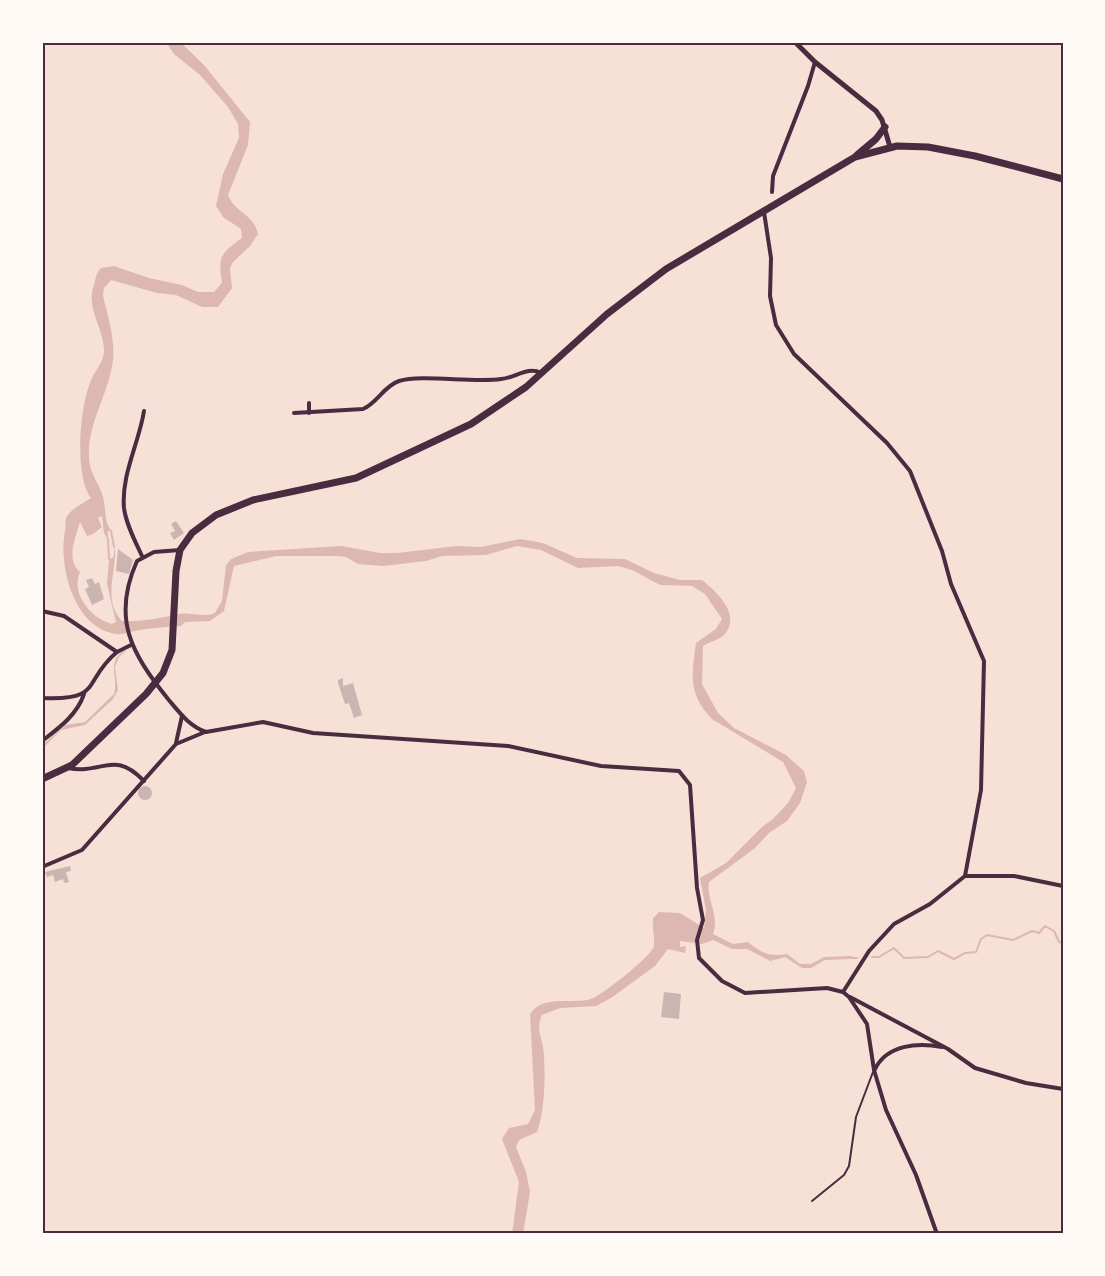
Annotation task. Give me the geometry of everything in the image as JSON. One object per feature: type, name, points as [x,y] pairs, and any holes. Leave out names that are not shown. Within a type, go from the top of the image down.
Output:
[{"type":"highway","points":[[42,779],[68,768],[155,684],[168,663],[173,633],[180,550],[192,533],[222,512],[253,500],[338,483],[371,472],[476,421],[521,391],[639,288],[698,248],[855,157],[876,139],[885,127]]},
{"type":"highway","points":[[855,157],[890,147],[915,146],[949,150],[1063,179]]},
{"type":"main road","points":[[795,42],[815,62],[876,111],[885,127],[890,147]]},
{"type":"street","points":[[772,192],[773,176],[815,62]]},
{"type":"street","points":[[763,211],[771,258],[770,296],[776,325],[794,354],[899,456],[910,471],[929,517],[951,584],[984,662],[986,675],[981,790],[964,876],[930,904],[888,931],[860,963],[843,992]]},
{"type":"street","points":[[294,413],[363,409],[373,405],[390,386],[406,380],[473,381],[504,379],[531,370],[541,373]]},
{"type":"street","points":[[309,403],[309,413]]},
{"type":"street","points":[[142,556],[124,508],[127,470],[140,434],[144,411]]},
{"type":"street","points":[[180,550],[168,550],[142,556],[137,561],[130,583],[126,618],[131,645],[155,684],[182,716],[206,732]]},
{"type":"street","points":[[42,611],[64,616],[117,652]]},
{"type":"street","points":[[42,741],[67,720],[80,705],[85,693],[117,652],[131,645]]},
{"type":"street","points":[[42,698],[61,699],[85,693]]},
{"type":"street","points":[[42,867],[87,845],[176,744],[182,716]]},
{"type":"street","points":[[176,744],[206,732],[263,722],[313,733],[508,746],[601,766],[679,771],[690,785],[697,888],[703,920],[698,952],[702,963],[722,981],[745,993],[827,988],[843,992],[948,1049],[983,1071],[1063,1089]]},
{"type":"street","points":[[68,768],[80,770],[116,764],[131,768],[144,782]]},
{"type":"street","points":[[964,876],[1014,876],[1063,886]]},
{"type":"street","points":[[849,997],[867,1024],[874,1070],[892,1125],[910,1160],[937,1234]]},
{"type":"street","points":[[874,1070],[881,1057],[903,1047],[917,1044],[948,1049]]},
{"type":"lane","points":[[812,1201],[844,1175],[849,1166],[856,1117],[874,1070]]},
{"type":"shaded area","points":[[166,42],[180,42],[204,65],[250,122],[248,145],[228,195],[236,207],[256,227],[258,234],[250,246],[233,262],[230,268],[232,288],[218,307],[202,307],[176,295],[157,293],[111,280],[104,288],[103,296],[112,336],[113,360],[111,373],[91,433],[89,458],[91,469],[103,497],[109,528],[112,531],[108,531],[108,540],[104,533],[102,516],[98,518],[102,527],[87,536],[80,522],[72,554],[73,561],[80,572],[78,589],[80,597],[90,611],[104,621],[112,624],[116,622],[107,584],[109,559],[113,558],[115,547],[112,595],[116,613],[122,621],[215,613],[222,601],[226,565],[231,559],[248,552],[341,546],[380,553],[397,553],[457,546],[481,547],[520,539],[543,543],[577,558],[625,559],[654,573],[680,580],[702,580],[720,597],[729,612],[729,627],[722,637],[703,646],[702,684],[718,713],[734,728],[786,755],[804,771],[807,782],[800,803],[787,821],[709,882],[709,895],[715,920],[713,934],[733,944],[748,942],[766,953],[787,954],[800,964],[811,964],[824,957],[853,956],[850,959],[825,960],[811,968],[802,968],[785,957],[770,961],[747,949],[732,949],[713,940],[702,944],[680,941],[680,947],[686,946],[685,953],[668,949],[655,966],[611,998],[596,1006],[560,1008],[542,1015],[539,1028],[543,1047],[544,1090],[540,1124],[537,1132],[519,1140],[516,1147],[526,1172],[530,1192],[523,1234],[512,1234],[519,1182],[502,1139],[509,1128],[528,1124],[535,1110],[530,1014],[536,1008],[550,1002],[591,999],[626,975],[645,958],[654,946],[653,918],[659,912],[680,913],[704,928],[706,910],[700,878],[726,863],[772,820],[788,803],[796,788],[783,762],[712,719],[698,701],[693,683],[696,643],[716,629],[722,619],[705,594],[692,586],[660,585],[632,570],[618,566],[578,568],[541,550],[517,546],[486,555],[442,556],[426,561],[383,566],[358,564],[346,557],[336,556],[276,556],[234,566],[224,611],[210,621],[185,622],[181,626],[119,634],[102,630],[90,621],[72,594],[67,578],[63,545],[66,518],[74,509],[91,498],[82,474],[80,439],[88,388],[104,355],[103,342],[92,302],[97,274],[101,268],[114,266],[149,278],[182,285],[198,292],[214,292],[222,283],[220,267],[222,256],[242,238],[241,229],[223,217],[216,206],[223,174],[239,138],[238,124],[228,107],[200,75],[174,54]]},
{"type":"shaded area","points":[[127,650],[119,657],[115,667],[118,690],[113,699],[85,725],[61,730],[42,749],[42,745],[66,725],[85,722],[114,694],[114,669],[116,658]]},
{"type":"building","points":[[176,521],[184,533],[174,540],[170,533],[175,531],[171,524]]},
{"type":"building","points":[[118,549],[133,560],[129,574],[116,571]]},
{"type":"building","points":[[92,578],[95,584],[99,582],[104,599],[92,605],[85,589],[89,587],[86,580]]},
{"type":"building","points":[[343,678],[343,686],[353,683],[362,715],[354,718],[349,703],[345,704],[338,683],[338,680]]},
{"type":"building","points":[[145,786],[150,788],[152,793],[150,798],[145,800],[140,798],[138,793],[140,788]]},
{"type":"building","points":[[70,866],[71,871],[66,872],[69,882],[64,883],[63,879],[55,882],[53,875],[47,877],[45,872]]},
{"type":"building","points":[[664,992],[681,994],[679,1019],[661,1017]]},
{"type":"waterway","points":[[111,531],[114,547]]},
{"type":"waterway","points":[[108,539],[109,559]]},
{"type":"waterway","points":[[872,957],[879,957],[894,948],[904,958],[928,957],[938,951],[954,959],[965,953],[976,952],[981,939],[987,935],[1013,940],[1032,931],[1039,933],[1045,926],[1054,931],[1059,942],[1063,943]]},
{"type":"waterway","points":[[851,958],[857,958]]}]
